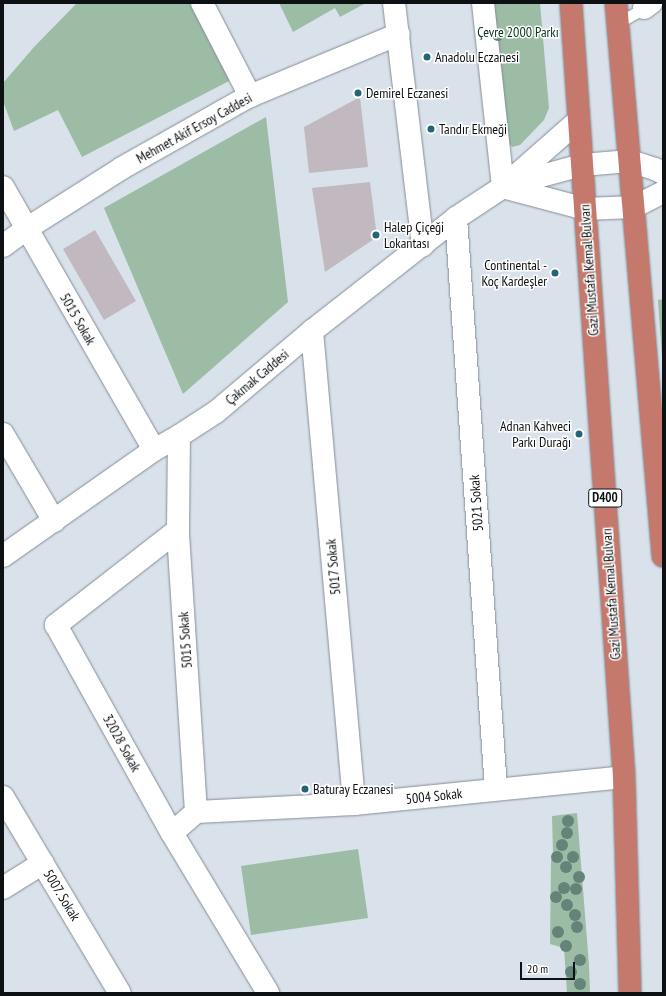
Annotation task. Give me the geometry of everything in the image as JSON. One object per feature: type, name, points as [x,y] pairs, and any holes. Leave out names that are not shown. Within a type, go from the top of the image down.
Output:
[{"type":"highway","name":"Gazi Mustafa Kemal Bulvarı","points":[[571,3],[624,777],[630,993]]},
{"type":"highway","points":[[617,13],[663,556]]},
{"type":"street","points":[[202,3],[250,96]]},
{"type":"street","points":[[394,3],[399,34],[423,245]]},
{"type":"street","points":[[483,3],[503,187]]},
{"type":"street","name":"Mehmet Akif Ersoy Caddesi","points":[[3,246],[26,229],[122,168],[250,96],[399,34]]},
{"type":"street","points":[[503,187],[579,120]]},
{"type":"street","points":[[503,187],[582,165],[630,161],[663,173]]},
{"type":"street","name":"5015 Sokak","points":[[3,187],[154,450]]},
{"type":"street","points":[[503,187],[585,209],[634,208],[663,192]]},
{"type":"street","name":"Çakmak Caddesi","points":[[3,556],[54,522],[154,450],[216,412],[312,331],[456,218],[503,187]]},
{"type":"street","name":"5021 Sokak","points":[[456,218],[496,789]]},
{"type":"street","name":"5017 Sokak","points":[[312,331],[354,804]]},
{"type":"street","points":[[3,434],[54,522]]},
{"type":"street","name":"5015 Sokak","points":[[179,436],[178,530],[196,812]]},
{"type":"street","name":"32028 Sokak","points":[[178,530],[56,625],[172,833],[268,993]]},
{"type":"street","name":"5004 Sokak","points":[[196,812],[354,804],[624,777]]},
{"type":"street","name":"5007. Sokak","points":[[3,797],[43,863],[115,991]]},
{"type":"street","points":[[172,833],[196,812]]},
{"type":"street","points":[[3,888],[43,863]]},
{"type":"lane","points":[[617,13],[647,6]]},
{"type":"green space","points":[[77,3],[191,3],[231,80],[82,157],[58,110],[14,131],[3,101],[3,83],[34,47]]},
{"type":"green space","points":[[279,3],[366,3],[340,17],[335,8],[293,32]]},
{"type":"green space","name":"Çevre 2000 Parkı","points":[[491,3],[540,3],[549,108],[544,120],[520,145],[512,147],[507,140]]},
{"type":"green space","points":[[266,117],[288,302],[183,394],[104,208]]},
{"type":"green space","points":[[663,299],[663,371],[658,300]]},
{"type":"green space","points":[[577,813],[590,993],[567,993],[564,948],[550,944],[551,861],[553,854],[552,816]]},
{"type":"green space","points":[[358,849],[368,918],[251,935],[241,866]]},
{"type":"building","points":[[360,97],[368,167],[309,173],[304,127]]},
{"type":"building","points":[[370,182],[377,237],[325,272],[312,188]]},
{"type":"building","points":[[95,230],[136,301],[104,320],[63,249]]},
{"type":"place","name":"Anadolu Eczanesi","points":[[427,57]]},
{"type":"place","name":"Demirel Eczanesi","points":[[358,93]]},
{"type":"place","name":"Tandır Ekmeği","points":[[431,129]]},
{"type":"place","name":"Halep Çiçeği Lokantası","points":[[376,235]]},
{"type":"place","name":"Continental - Koç Kardeşler","points":[[555,273]]},
{"type":"place","name":"Adnan Kahveci Parkı Durağı","points":[[579,434]]},
{"type":"place","name":"Baturay Eczanesi","points":[[305,789]]}]
